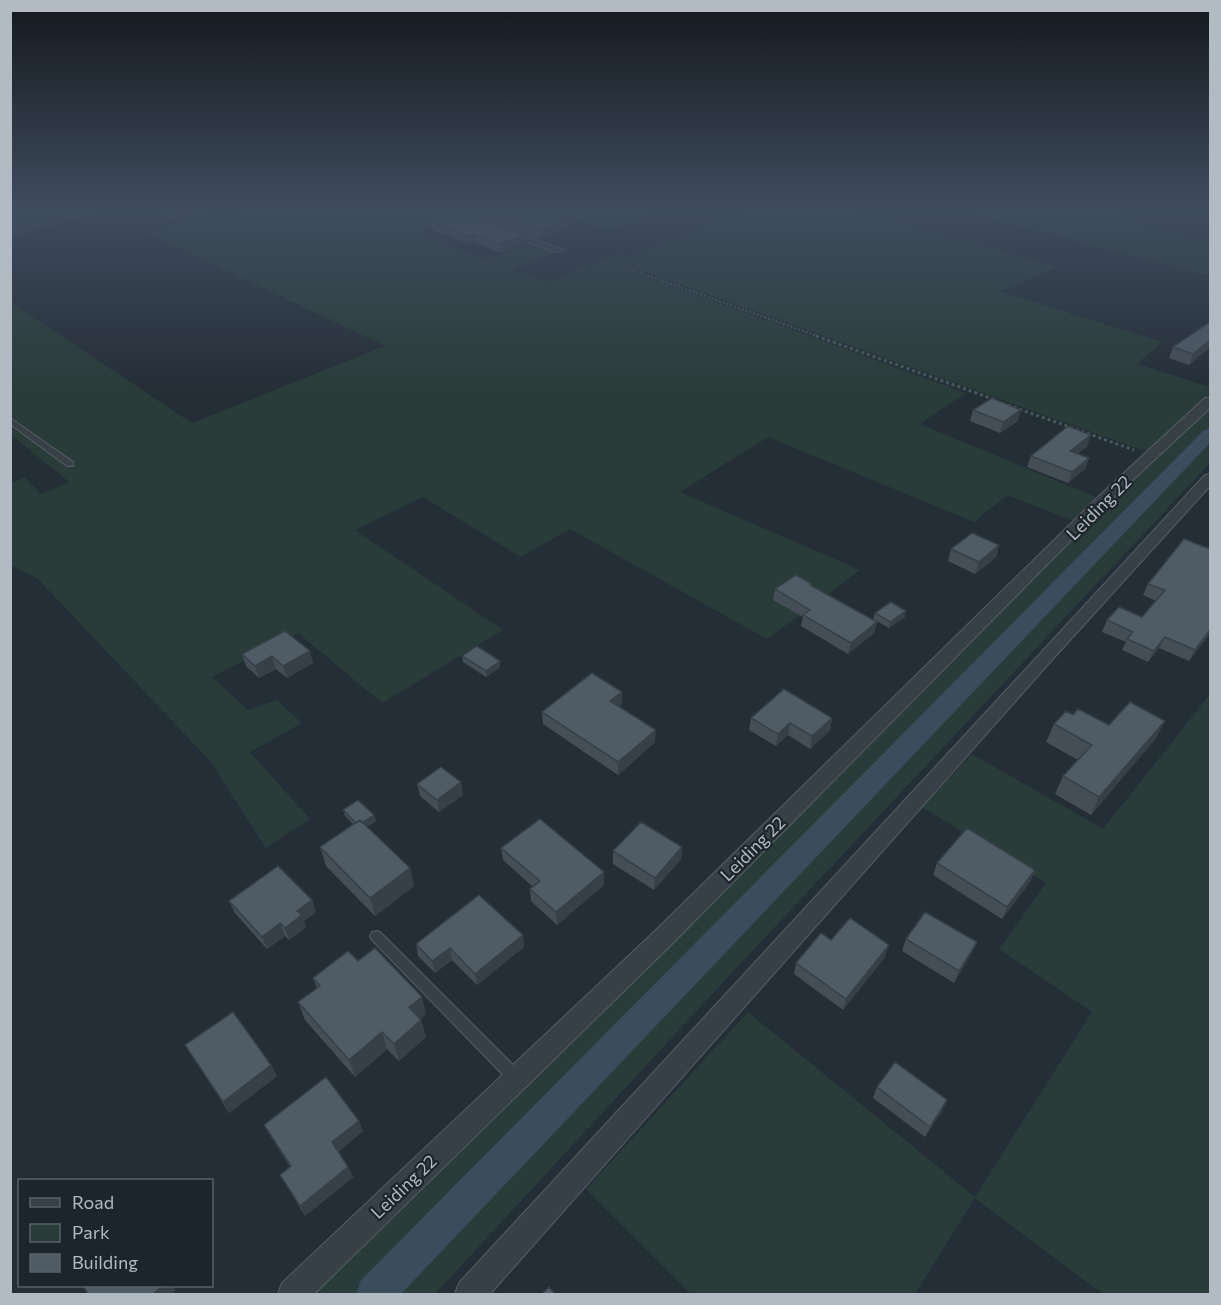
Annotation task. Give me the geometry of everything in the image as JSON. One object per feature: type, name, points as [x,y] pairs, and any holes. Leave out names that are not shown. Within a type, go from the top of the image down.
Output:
[{"type":"street","name":"Leiding 22","points":[[293,1294],[664,937],[1103,500],[1210,401]]},
{"type":"street","points":[[470,1294],[1045,657],[1210,478]]},
{"type":"lane","points":[[10,420],[70,464]]},
{"type":"lane","points":[[376,936],[516,1078]]},
{"type":"path","points":[[629,270],[1152,456]]},
{"type":"green space","points":[[225,270],[515,270],[547,282],[577,270],[628,270],[966,393],[920,424],[1098,498],[1074,521],[1007,495],[974,522],[768,437],[680,492],[860,570],[767,639],[570,529],[521,557],[423,497],[355,530],[503,630],[382,703],[298,633],[212,677],[248,710],[277,700],[302,723],[250,752],[310,819],[266,848],[210,761],[38,579],[11,565],[11,483],[24,477],[41,494],[69,482],[11,435],[10,302],[192,423],[385,346]]},
{"type":"green space","points":[[639,270],[1052,270],[999,291],[1162,342],[1137,364],[1210,387],[1210,393],[1149,450],[1139,449]]},
{"type":"green space","points":[[1187,270],[1210,270],[1210,276]]},
{"type":"green space","points":[[1210,408],[1210,463],[727,978],[435,1294],[312,1294],[677,939],[1092,519]]},
{"type":"green space","points":[[1210,694],[1210,1294],[1103,1294],[975,1198],[915,1294],[691,1294],[586,1189],[748,1012],[975,1197],[1092,1012],[999,949],[1046,883],[922,807],[972,754],[1103,829]]},
{"type":"building","points":[[1210,322],[1210,340],[1193,354],[1173,347]]},
{"type":"building","points":[[992,398],[1021,410],[1003,422],[973,410]]},
{"type":"building","points":[[1068,426],[1091,435],[1070,451],[1089,458],[1072,472],[1031,456]]},
{"type":"building","points":[[972,533],[999,545],[979,562],[951,549]]},
{"type":"building","points":[[1184,539],[1210,549],[1210,630],[1195,650],[1165,637],[1154,651],[1127,639],[1133,632],[1107,620],[1119,607],[1142,617],[1165,590],[1148,584]]},
{"type":"building","points":[[796,575],[877,622],[851,643],[803,615],[810,610],[775,589]]},
{"type":"building","points":[[891,602],[906,611],[890,622],[875,613]]},
{"type":"building","points":[[285,631],[310,651],[283,666],[272,656],[255,666],[242,654]]},
{"type":"building","points":[[477,646],[500,661],[486,671],[462,656]]},
{"type":"building","points":[[592,673],[622,692],[610,701],[656,730],[618,762],[542,712]]},
{"type":"building","points":[[784,689],[832,718],[812,736],[790,723],[778,734],[751,718]]},
{"type":"building","points":[[1130,702],[1165,721],[1099,797],[1063,776],[1092,745],[1054,724],[1066,711],[1073,715],[1078,709],[1109,725]]},
{"type":"building","points":[[441,767],[461,782],[437,800],[417,784]]},
{"type":"building","points":[[358,800],[374,815],[362,823],[360,820],[356,823],[343,810]]},
{"type":"building","points":[[540,819],[604,872],[556,912],[530,889],[540,881],[501,848]]},
{"type":"building","points":[[360,820],[410,868],[370,898],[320,847]]},
{"type":"building","points":[[641,822],[682,847],[655,878],[613,851]]},
{"type":"building","points":[[967,828],[1035,870],[1007,907],[937,863]]},
{"type":"building","points":[[278,866],[312,900],[297,911],[302,915],[285,928],[280,923],[262,937],[229,901]]},
{"type":"building","points":[[479,895],[523,935],[475,974],[450,948],[432,961],[416,944]]},
{"type":"building","points":[[925,912],[977,942],[959,971],[906,939]]},
{"type":"building","points":[[850,918],[889,945],[846,999],[796,963],[821,933],[831,940]]},
{"type":"building","points":[[375,948],[422,997],[409,1007],[421,1020],[394,1044],[382,1032],[349,1060],[298,1002],[320,986],[313,978],[348,951],[358,961]]},
{"type":"building","points":[[233,1012],[271,1065],[223,1102],[185,1045]]},
{"type":"building","points":[[895,1062],[947,1100],[930,1127],[877,1087]]},
{"type":"building","points":[[326,1077],[359,1121],[332,1142],[348,1167],[300,1206],[280,1175],[291,1166],[264,1125]]},
{"type":"building","points":[[84,1287],[162,1287],[153,1294],[88,1294]]},
{"type":"building","points":[[549,1287],[555,1294],[542,1294]]},
{"type":"waterway","points":[[375,1294],[1210,434]]}]
